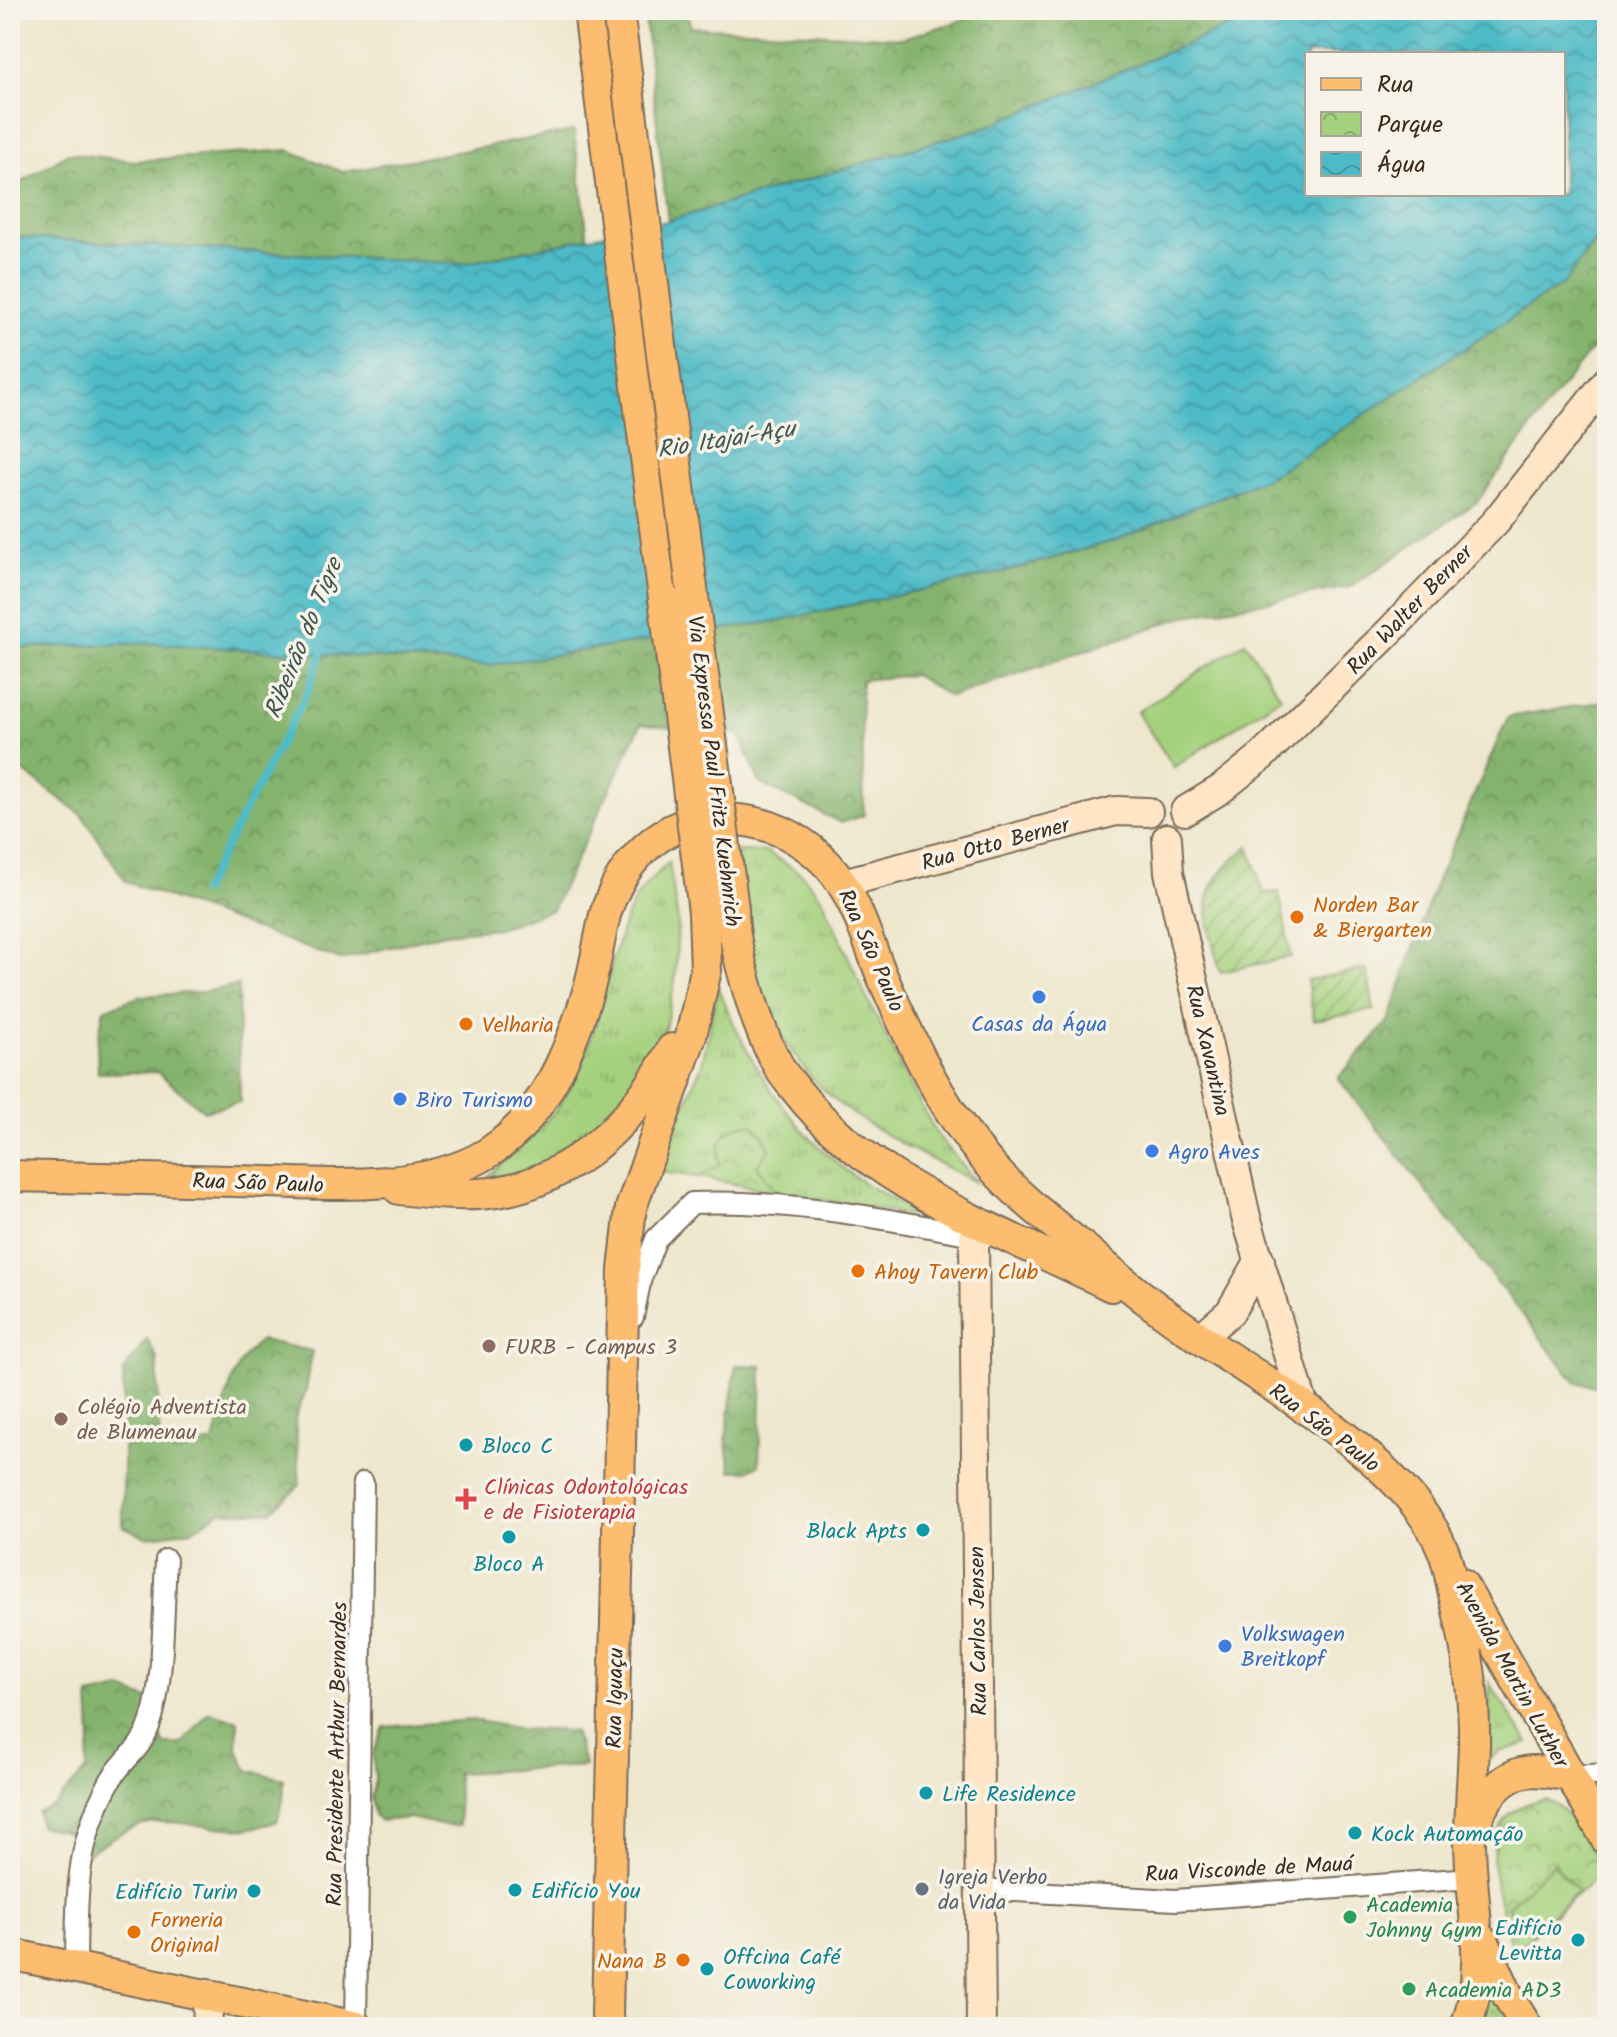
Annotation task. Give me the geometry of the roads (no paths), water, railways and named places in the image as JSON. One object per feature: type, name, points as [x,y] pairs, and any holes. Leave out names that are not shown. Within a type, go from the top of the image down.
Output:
[{"type":"main road","name":"Via Expressa Paul Fritz Kuehnrich","points":[[589,10],[719,911],[733,928],[756,1017],[780,1069],[814,1113],[882,1170],[1020,1244],[1163,1312]]},
{"type":"main road","name":"Via Expressa Paul Fritz Kuehnrich","points":[[618,10],[719,911],[691,1036],[631,1208],[624,1270],[621,1368]]},
{"type":"main road","name":"Rua São Paulo","points":[[10,1176],[365,1185],[427,1175],[487,1154],[537,1108],[565,1055],[590,986],[606,911],[623,873],[641,851],[663,831],[711,818],[748,820],[782,829],[829,866],[843,883],[937,1092],[965,1134],[1027,1202],[1163,1312],[1366,1454],[1402,1487],[1443,1550],[1462,1625],[1470,1675],[1474,1738],[1470,1837],[1478,1931],[1477,1980],[1466,2027]]},
{"type":"main road","points":[[365,1185],[438,1193],[497,1192],[536,1181],[570,1165],[611,1133],[652,1084],[679,1036],[706,970]]},
{"type":"main road","name":"Rua Iguaçu","points":[[609,2027],[621,1368]]},
{"type":"main road","name":"Avenida Martin Luther","points":[[1443,1550],[1607,1840]]},
{"type":"main road","name":"Rua São Paulo","points":[[1470,1837],[1481,1805],[1499,1786],[1523,1772],[1540,1771],[1571,1776]]},
{"type":"main road","name":"Rua São Paulo","points":[[1478,1931],[1508,1996],[1527,2027]]},
{"type":"main road","points":[[10,1954],[207,1993],[356,2027]]},
{"type":"street","name":"Rua Walter Berner","points":[[1185,811],[1221,789],[1262,756],[1390,631],[1496,521],[1607,381]]},
{"type":"street","points":[[1165,798],[1180,804],[1185,811],[1183,827],[1167,838],[1159,837],[1149,827],[1151,805],[1165,798]]},
{"type":"street","name":"Rua Otto Berner","points":[[843,883],[1116,811],[1148,812]]},
{"type":"street","name":"Rua Xavantina","points":[[1167,838],[1169,872],[1246,1217],[1305,1410]]},
{"type":"street","points":[[621,1368],[641,1278],[656,1239],[692,1203],[726,1202],[829,1209],[1020,1244]]},
{"type":"street","name":"Rua Carlos Jensen","points":[[974,1235],[981,2027]]},
{"type":"street","points":[[1200,1338],[1230,1312],[1260,1260]]},
{"type":"street","name":"Rua Presidente Arthur Bernardes","points":[[356,2027],[363,1673],[363,1483]]},
{"type":"street","points":[[76,1966],[77,1880],[84,1841],[115,1771],[137,1748],[149,1729],[156,1696],[166,1560]]},
{"type":"street","points":[[1571,1776],[1607,1774]]},
{"type":"street","name":"Rua Visconde de Mauá","points":[[980,1889],[1175,1900],[1472,1878]]},
{"type":"street","points":[[207,1993],[208,2027]]},
{"type":"water","name":"Rio Itajaí-Açu","points":[[1269,10],[1607,10],[1607,224],[1564,283],[1271,476],[1116,540],[1000,573],[777,621],[489,665],[146,643],[10,648],[10,237],[462,264],[668,221],[989,126]]},
{"type":"waterway","name":"Ribeirão do Tigre","points":[[202,892],[307,693],[324,647]]},
{"type":"place","name":"Norden Bar & Biergarten","points":[[1297,917]]},
{"type":"place","name":"Casas da Água","points":[[1039,997]]},
{"type":"place","name":"Velharia","points":[[466,1024]]},
{"type":"place","name":"Biro Turismo","points":[[400,1099]]},
{"type":"place","name":"Agro Aves","points":[[1152,1151]]},
{"type":"place","name":"Ahoy Tavern Club","points":[[858,1271]]},
{"type":"place","name":"FURB - Campus 3","points":[[489,1346]]},
{"type":"place","name":"Colégio Adventista de Blumenau","points":[[61,1419]]},
{"type":"place","name":"Bloco C","points":[[466,1445]]},
{"type":"place","name":"Clínicas Odontológicas e de Fisioterapia","points":[[466,1499]]},
{"type":"place","name":"Black Apts","points":[[923,1530]]},
{"type":"place","name":"Bloco A","points":[[509,1537]]},
{"type":"place","name":"Volkswagen Breitkopf","points":[[1225,1646]]},
{"type":"place","name":"Life Residence","points":[[926,1793]]},
{"type":"place","name":"Kock Automação","points":[[1355,1833]]},
{"type":"place","name":"Igreja Verbo da Vida","points":[[922,1889]]},
{"type":"place","name":"Edifício You","points":[[515,1890]]},
{"type":"place","name":"Edifício Turin","points":[[254,1891]]},
{"type":"place","name":"Academia Johnny Gym","points":[[1350,1917]]},
{"type":"place","name":"Forneria Original","points":[[134,1932]]},
{"type":"place","name":"Edifício Levitta","points":[[1578,1940]]},
{"type":"place","name":"Nana B","points":[[683,1960]]},
{"type":"place","name":"Offcina Café Coworking","points":[[707,1969]]},
{"type":"place","name":"Academia AD3","points":[[1409,1989]]}]
